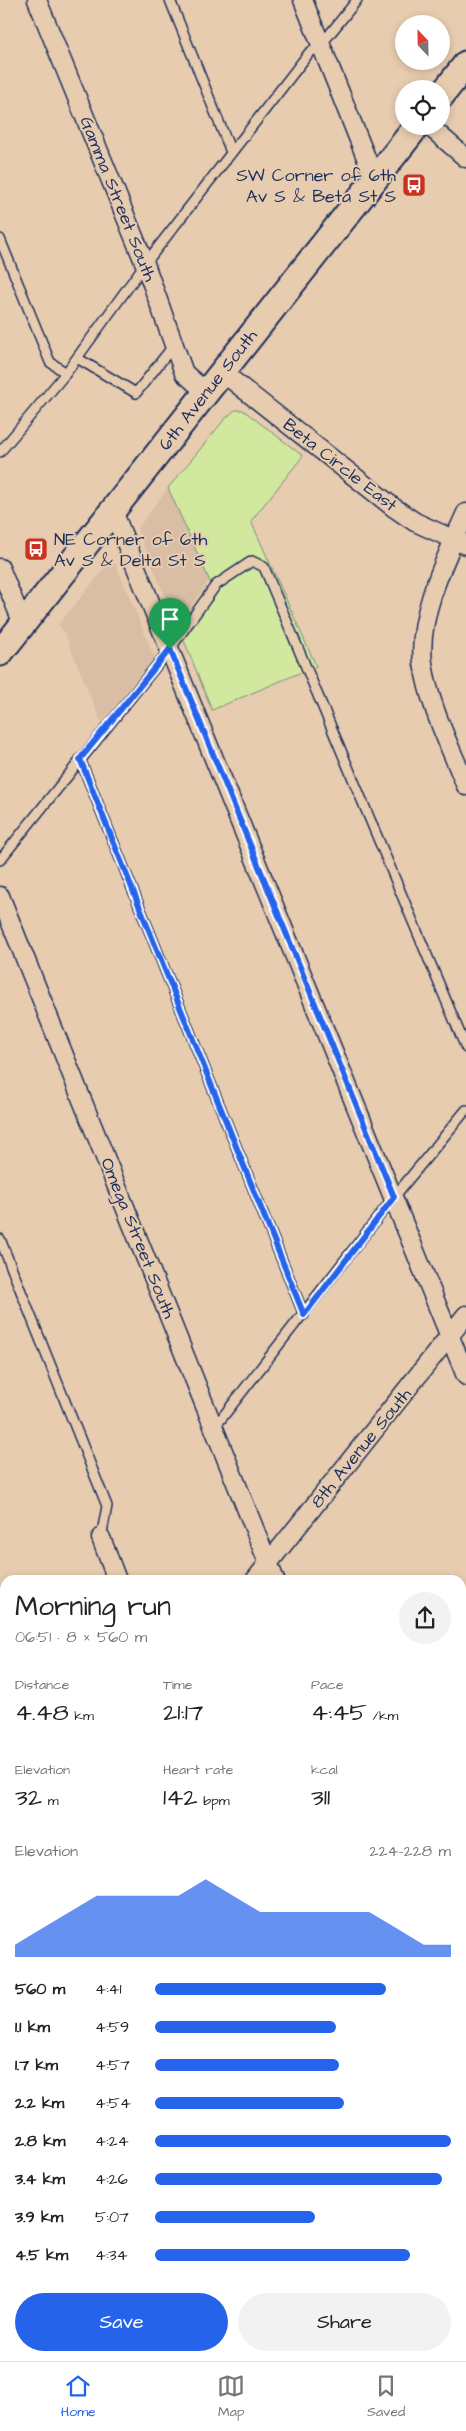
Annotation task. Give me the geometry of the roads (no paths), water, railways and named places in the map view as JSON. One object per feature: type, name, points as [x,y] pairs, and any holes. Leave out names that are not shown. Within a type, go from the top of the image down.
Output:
[{"type":"main road","points":[[450,84],[466,64]]},
{"type":"main road","name":"6th Avenue South","points":[[0,653],[410,135]]},
{"type":"street","name":"Gamma Street South","points":[[38,0],[145,264],[184,373],[206,392]]},
{"type":"street","points":[[303,0],[375,180]]},
{"type":"street","points":[[439,135],[466,158]]},
{"type":"street","name":"Beta Circle East","points":[[222,372],[393,507],[415,522],[460,543]]},
{"type":"street","points":[[113,511],[466,1376]]},
{"type":"street","points":[[466,513],[460,543],[434,589],[423,639],[423,661],[429,689],[466,786]]},
{"type":"street","points":[[0,568],[23,624]]},
{"type":"street","name":"Omega Street South","points":[[0,896],[273,1575]]},
{"type":"street","name":"8th Avenue South","points":[[259,1575],[466,1315]]},
{"type":"street","points":[[101,1538],[115,1575]]},
{"type":"lane","points":[[170,0],[232,152]]},
{"type":"lane","points":[[0,452],[66,373],[145,264],[308,53],[320,45],[357,0]]},
{"type":"lane","points":[[0,239],[50,362],[66,373]]},
{"type":"lane","points":[[77,358],[136,393],[174,345]]},
{"type":"lane","points":[[0,860],[170,649],[216,585],[252,561],[264,567],[466,1048]]},
{"type":"lane","points":[[80,759],[304,1315]]},
{"type":"lane","points":[[214,1428],[304,1315],[394,1197],[466,1110]]},
{"type":"lane","points":[[0,1239],[107,1506],[101,1538]]},
{"type":"place","name":"SW Corner of 6th Av S & Beta St S","points":[[414,185]]},
{"type":"place","name":"NE Corner of 6th Av S & Delta St S","points":[[36,549]]}]
